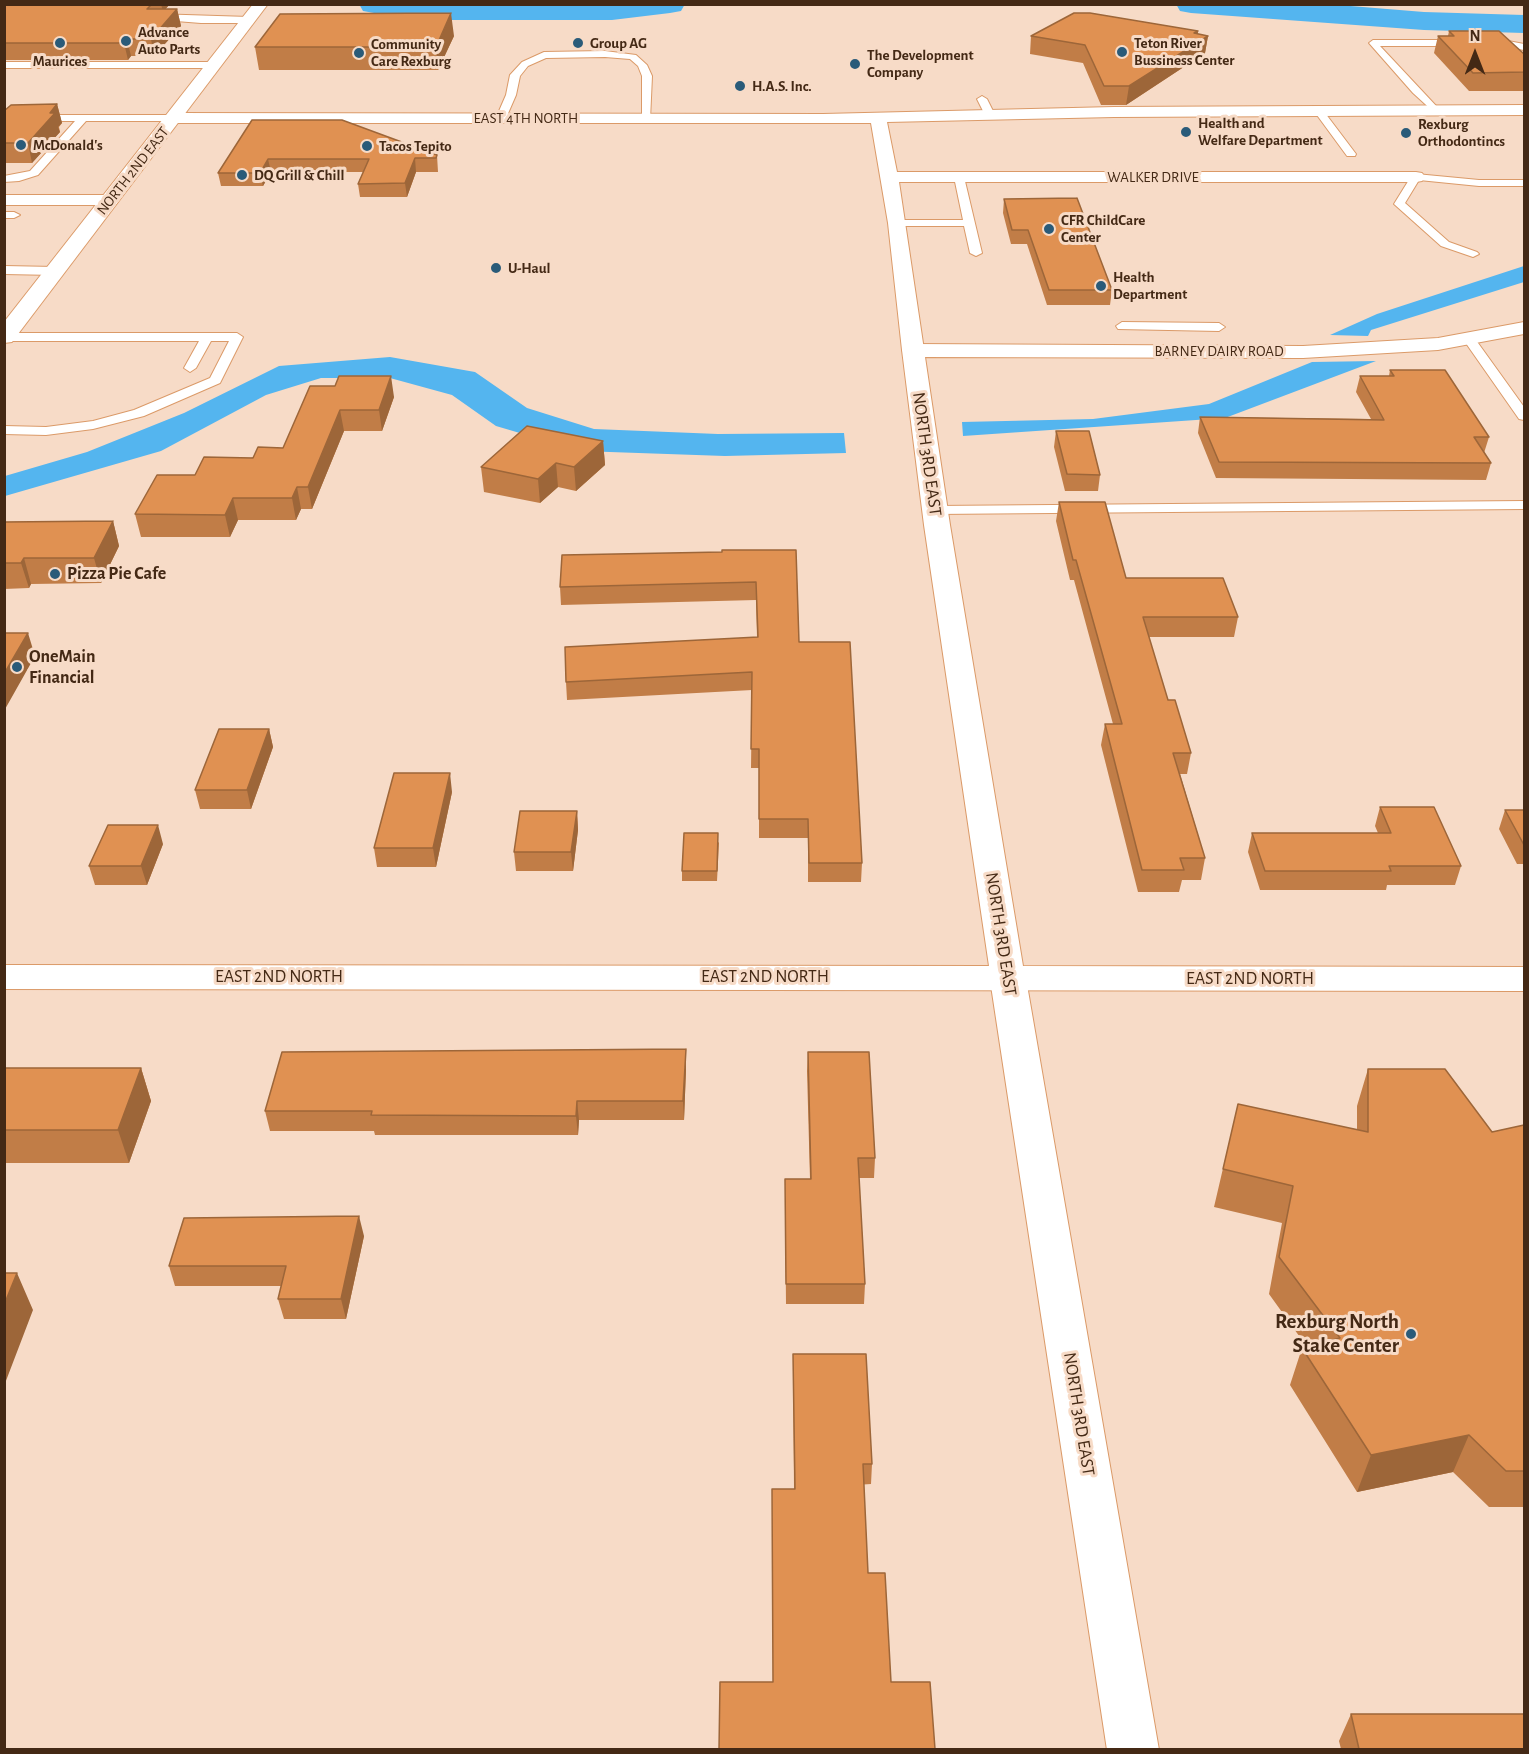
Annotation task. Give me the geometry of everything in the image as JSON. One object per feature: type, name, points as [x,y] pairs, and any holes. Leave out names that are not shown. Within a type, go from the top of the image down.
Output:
[{"type":"street","name":"NORTH 2ND EAST","points":[[4,337],[13,314],[55,271],[257,10]]},
{"type":"street","name":"EAST 4TH NORTH","points":[[173,118],[878,117],[1524,110]]},
{"type":"street","name":"NORTH 3RD EAST","points":[[878,117],[897,223],[935,510],[1008,979],[1133,1749]]},
{"type":"street","name":"WALKER DRIVE","points":[[889,177],[1416,177]]},
{"type":"street","points":[[8,210],[110,200]]},
{"type":"street","name":"BARNEY DAIRY ROAD","points":[[913,350],[1303,352],[1427,345],[1524,328]]},
{"type":"street","name":"EAST 2ND NORTH","points":[[4,977],[1524,979]]},
{"type":"lane","points":[[147,16],[201,20],[257,10]]},
{"type":"lane","points":[[1436,111],[1373,43],[1503,43],[1524,47]]},
{"type":"lane","points":[[501,118],[511,94],[515,75],[525,64],[544,55],[605,54],[633,57],[642,65],[647,76],[647,118]]},
{"type":"lane","points":[[4,65],[214,65]]},
{"type":"lane","points":[[982,99],[990,115]]},
{"type":"lane","points":[[1320,111],[1351,154]]},
{"type":"lane","points":[[4,118],[173,118]]},
{"type":"lane","points":[[4,173],[16,172],[29,165],[78,118]]},
{"type":"lane","points":[[4,179],[34,173],[78,118]]},
{"type":"lane","points":[[958,177],[976,253]]},
{"type":"lane","points":[[1473,254],[1445,244],[1399,204],[1416,177],[1479,183],[1524,183]]},
{"type":"lane","points":[[897,223],[969,223]]},
{"type":"lane","points":[[4,270],[55,271]]},
{"type":"lane","points":[[1122,326],[1219,327]]},
{"type":"lane","points":[[4,337],[237,337],[215,380],[173,400],[139,413],[93,425],[46,431],[4,430]]},
{"type":"lane","points":[[173,400],[207,337]]},
{"type":"lane","points":[[1469,339],[1524,416]]},
{"type":"lane","points":[[935,510],[1524,505]]},
{"type":"water","points":[[1524,266],[1524,282],[1371,330],[1368,336],[1330,335],[1377,314]]},
{"type":"water","points":[[390,357],[475,372],[527,408],[594,429],[718,434],[844,433],[846,453],[725,456],[581,451],[496,426],[452,395],[390,378],[321,378],[266,395],[161,451],[5,496],[5,476],[87,452],[184,413],[279,366]]},
{"type":"water","points":[[1376,361],[1225,418],[963,436],[962,422],[1093,419],[1209,404],[1312,362]]},
{"type":"building","points":[[4,4],[137,4],[151,5],[147,9],[177,9],[151,39],[127,39],[124,43],[4,43]]},
{"type":"building","points":[[451,13],[436,47],[255,47],[280,14]]},
{"type":"building","points":[[1074,13],[1090,13],[1198,31],[1194,33],[1208,36],[1129,86],[1104,86],[1085,45],[1031,36]]},
{"type":"building","points":[[1449,31],[1499,31],[1524,54],[1524,72],[1473,73],[1438,36],[1454,36]]},
{"type":"building","points":[[57,104],[50,113],[55,113],[28,143],[4,143],[4,111],[11,105]]},
{"type":"building","points":[[252,120],[342,120],[437,155],[436,158],[415,158],[405,183],[358,184],[369,159],[268,159],[260,173],[218,173]]},
{"type":"building","points":[[1077,198],[1112,290],[1049,290],[1028,230],[1012,230],[1004,199]]},
{"type":"building","points":[[1390,370],[1445,370],[1489,437],[1474,437],[1491,463],[1219,462],[1200,417],[1384,420],[1360,376],[1394,376]]},
{"type":"building","points":[[339,376],[391,376],[379,410],[340,410],[308,487],[297,487],[292,498],[233,498],[225,515],[135,514],[157,475],[195,475],[204,457],[253,458],[258,447],[283,448],[310,386],[335,386]]},
{"type":"building","points":[[527,426],[603,441],[574,467],[556,463],[538,479],[481,467]]},
{"type":"building","points":[[1056,431],[1089,431],[1100,475],[1067,474]]},
{"type":"building","points":[[1059,502],[1105,502],[1126,578],[1223,578],[1238,617],[1143,617],[1168,700],[1175,700],[1191,753],[1173,753],[1205,858],[1180,858],[1184,870],[1142,870],[1105,724],[1122,724],[1076,560],[1073,560]]},
{"type":"building","points":[[113,521],[94,558],[24,558],[21,563],[4,563],[4,522]]},
{"type":"building","points":[[722,550],[796,550],[799,642],[850,642],[862,863],[809,863],[808,819],[759,819],[759,749],[751,749],[752,672],[566,682],[565,647],[758,637],[756,582],[560,587],[562,555],[722,552]]},
{"type":"building","points":[[4,633],[28,633],[4,674]]},
{"type":"building","points":[[219,729],[269,729],[247,790],[195,790]]},
{"type":"building","points":[[394,773],[450,773],[433,848],[374,848]]},
{"type":"building","points":[[1380,807],[1434,807],[1461,866],[1389,866],[1391,871],[1265,871],[1252,833],[1391,833]]},
{"type":"building","points":[[1505,810],[1524,810],[1524,845]]},
{"type":"building","points":[[520,811],[577,811],[571,852],[514,852]]},
{"type":"building","points":[[108,825],[158,825],[141,866],[89,866]]},
{"type":"building","points":[[684,833],[718,833],[717,871],[682,871]]},
{"type":"building","points":[[686,1049],[683,1101],[577,1101],[576,1116],[371,1115],[372,1111],[265,1111],[282,1052]]},
{"type":"building","points":[[808,1052],[869,1052],[875,1158],[858,1158],[865,1284],[786,1284],[785,1179],[811,1179]]},
{"type":"building","points":[[4,1068],[141,1068],[118,1130],[4,1130]]},
{"type":"building","name":"Rexburg North Stake Center","points":[[1368,1069],[1445,1069],[1492,1132],[1524,1125],[1524,1471],[1506,1471],[1469,1435],[1371,1455],[1302,1348],[1340,1338],[1279,1257],[1293,1186],[1223,1169],[1238,1104],[1368,1132]]},
{"type":"building","points":[[359,1216],[341,1299],[278,1299],[286,1266],[169,1266],[184,1218]]},
{"type":"building","points":[[4,1273],[17,1273],[4,1305]]},
{"type":"building","points":[[793,1354],[866,1354],[872,1464],[863,1464],[868,1573],[885,1573],[891,1682],[930,1682],[935,1749],[719,1749],[720,1682],[773,1682],[772,1489],[795,1489]]},
{"type":"building","points":[[1351,1714],[1524,1714],[1524,1749],[1359,1749]]},
{"type":"waterway","points":[[374,4],[444,11],[612,11],[670,4]]},
{"type":"waterway","points":[[1191,4],[1424,21],[1524,24]]},
{"type":"place","name":"Advance Auto Parts","points":[[126,41]]},
{"type":"place","name":"Maurices","points":[[60,43]]},
{"type":"place","name":"Group AG","points":[[578,43]]},
{"type":"place","name":"Teton River Bussiness Center","points":[[1122,52]]},
{"type":"place","name":"Community Care Rexburg","points":[[359,53]]},
{"type":"place","name":"The Development Company","points":[[855,64]]},
{"type":"place","name":"H.A.S. Inc.","points":[[740,86]]},
{"type":"place","name":"Health and Welfare Department","points":[[1186,132]]},
{"type":"place","name":"Rexburg Orthodontincs","points":[[1406,133]]},
{"type":"place","name":"McDonald's","points":[[21,145]]},
{"type":"place","name":"Tacos Tepito","points":[[367,146]]},
{"type":"place","name":"DQ Grill & Chill","points":[[242,175]]},
{"type":"place","name":"CFR ChildCare Center","points":[[1049,229]]},
{"type":"place","name":"U-Haul","points":[[496,268]]},
{"type":"place","name":"Health Department","points":[[1101,286]]},
{"type":"place","name":"Pizza Pie Cafe","points":[[55,574]]},
{"type":"place","name":"OneMain Financial","points":[[17,667]]},
{"type":"place","name":"Rexburg North Stake Center","points":[[1411,1334]]}]
